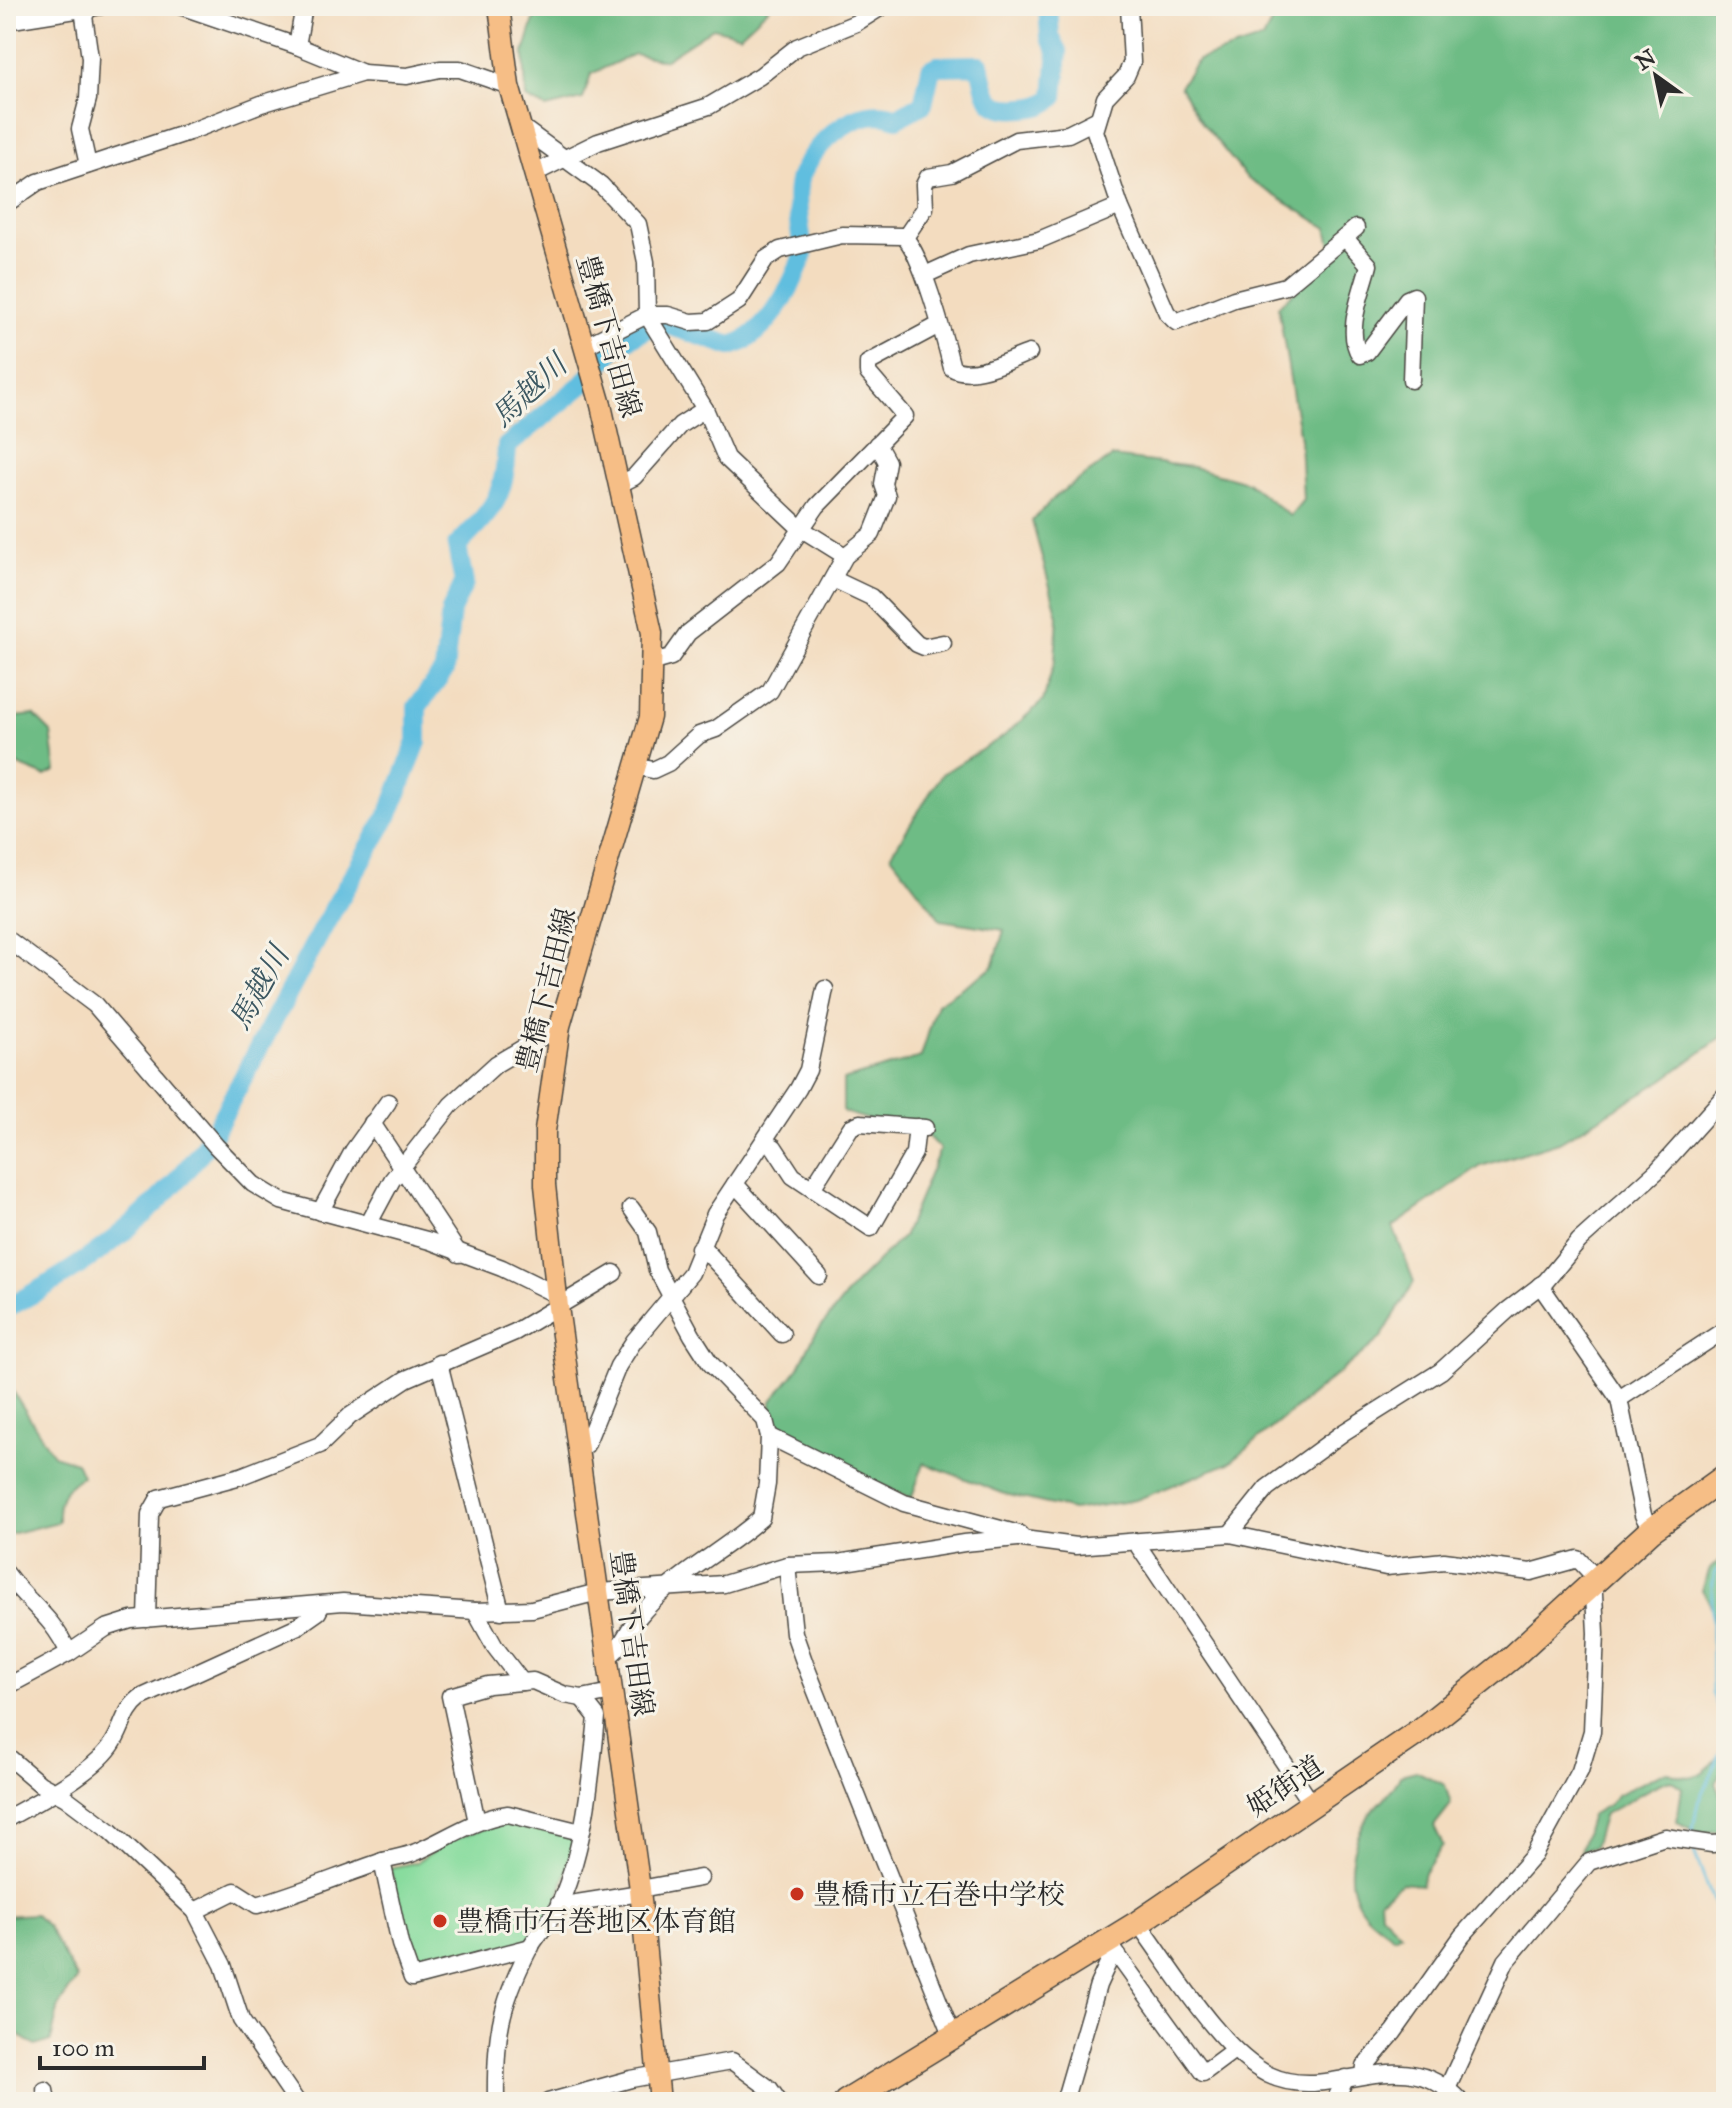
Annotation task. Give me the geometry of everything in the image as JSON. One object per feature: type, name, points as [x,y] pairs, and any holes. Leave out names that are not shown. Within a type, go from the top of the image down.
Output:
[{"type":"highway","name":"姫街道","points":[[846,2102],[1111,1946],[1138,1923],[1463,1699],[1651,1530],[1726,1476]]},
{"type":"main road","name":"豊橋下吉田線","points":[[499,6],[509,86],[585,347],[620,484],[647,601],[653,662],[650,717],[639,767],[560,1026],[545,1131],[545,1185],[557,1301],[640,1891],[660,2102]]},
{"type":"street","points":[[180,6],[297,46],[363,73],[407,76],[440,69],[460,69],[509,86]]},
{"type":"street","points":[[297,46],[304,6]]},
{"type":"street","points":[[533,174],[625,132],[709,106],[760,76],[797,47],[856,23],[883,6]]},
{"type":"street","points":[[1129,6],[1132,62],[1126,76],[1105,98],[1095,131],[1120,206],[1167,313],[1176,322],[1234,299],[1286,286],[1351,233],[1369,265],[1353,333],[1355,347],[1360,355],[1367,352],[1407,299],[1414,296],[1411,380]]},
{"type":"street","points":[[6,21],[95,8]]},
{"type":"street","points":[[88,165],[80,129],[88,99],[90,58],[84,16],[95,8]]},
{"type":"street","points":[[6,204],[38,182],[189,132],[261,104],[363,73]]},
{"type":"street","points":[[906,236],[925,208],[924,185],[928,177],[952,173],[1016,140],[1068,134],[1098,119]]},
{"type":"street","points":[[521,131],[613,194],[638,224],[646,262],[651,322],[705,409],[734,468],[800,528],[845,556]]},
{"type":"street","points":[[925,275],[969,255],[1039,240],[1120,206]]},
{"type":"street","points":[[585,347],[668,315],[691,322],[708,321],[739,301],[773,253],[842,235],[906,236]]},
{"type":"street","points":[[906,236],[925,275],[952,368],[958,371],[987,368],[1029,353]]},
{"type":"street","points":[[653,662],[671,657],[688,633],[778,563],[800,528],[905,416],[868,373],[868,363],[939,325]]},
{"type":"street","points":[[620,484],[634,477],[674,431],[705,409]]},
{"type":"street","points":[[639,767],[653,770],[668,763],[699,735],[716,729],[770,691],[845,556],[872,534],[887,496],[883,484],[887,462],[877,444]]},
{"type":"street","points":[[833,579],[871,597],[917,644],[924,647],[943,643]]},
{"type":"street","points":[[6,938],[95,1005],[253,1184],[281,1201],[400,1230],[502,1268],[557,1301]]},
{"type":"street","points":[[577,1448],[586,1445],[612,1379],[634,1341],[691,1273],[699,1248],[735,1184],[808,1070],[825,989]]},
{"type":"street","points":[[369,1223],[403,1164],[431,1127],[485,1072],[560,1026]]},
{"type":"street","points":[[1230,1534],[1267,1488],[1344,1432],[1441,1371],[1540,1285],[1579,1241],[1665,1162],[1726,1094]]},
{"type":"street","points":[[320,1212],[372,1123],[388,1102]]},
{"type":"street","points":[[372,1123],[403,1164],[459,1254]]},
{"type":"street","points":[[764,1141],[774,1147],[793,1176],[871,1228],[914,1153],[921,1127],[860,1123],[851,1127],[813,1187]]},
{"type":"street","points":[[735,1184],[819,1276]]},
{"type":"street","points":[[607,1657],[616,1652],[636,1619],[664,1589],[761,1518],[769,1436],[765,1420],[710,1363],[657,1270],[648,1232],[631,1208]]},
{"type":"street","points":[[699,1248],[706,1251],[782,1334]]},
{"type":"street","points":[[147,1619],[150,1514],[159,1498],[241,1476],[320,1445],[350,1416],[406,1379],[515,1332],[557,1301],[614,1273]]},
{"type":"street","points":[[1540,1285],[1619,1399],[1643,1515],[1651,1530]]},
{"type":"street","points":[[1619,1399],[1726,1329]]},
{"type":"street","points":[[439,1363],[501,1611]]},
{"type":"street","points":[[769,1436],[904,1503],[987,1523],[1019,1534],[1023,1539]]},
{"type":"street","points":[[6,1687],[69,1653],[106,1628],[147,1619],[365,1602],[475,1611],[532,1609],[598,1592],[724,1584],[787,1565],[838,1563],[964,1543],[1023,1539],[1076,1546],[1230,1534],[1386,1567],[1444,1561],[1531,1572],[1578,1559],[1593,1575],[1591,1583],[1596,1633],[1592,1731],[1580,1771],[1534,1855],[1462,1936],[1394,2032],[1365,2066],[1364,2075]]},
{"type":"street","points":[[1140,1542],[1139,1547],[1312,1804]]},
{"type":"street","points":[[787,1565],[794,1633],[953,2037]]},
{"type":"street","points":[[6,1573],[23,1597],[38,1606],[56,1625],[69,1653]]},
{"type":"street","points":[[6,1819],[52,1792],[109,1749],[126,1712],[140,1698],[298,1626],[318,1612],[322,1604]]},
{"type":"street","points":[[475,1611],[495,1647],[522,1682]]},
{"type":"street","points":[[477,1822],[450,1696],[488,1685],[533,1681],[565,1695],[582,1698],[612,1692]]},
{"type":"street","points":[[496,2102],[494,2054],[501,2014],[531,1947],[559,1903],[589,1797],[597,1717],[582,1698]]},
{"type":"street","points":[[6,1755],[52,1792],[66,1798],[110,1831],[195,1911],[223,1965],[241,2020],[297,2102]]},
{"type":"street","points":[[195,1911],[235,1891],[257,1905],[310,1890],[382,1861],[415,1853],[447,1834],[477,1822],[508,1814],[581,1832]]},
{"type":"street","points":[[1447,2089],[1506,1961],[1581,1871],[1603,1855],[1665,1837],[1726,1843]]},
{"type":"street","points":[[382,1861],[400,1944],[412,1978],[531,1947]]},
{"type":"street","points":[[559,1903],[564,1905],[700,1878]]},
{"type":"street","points":[[1138,1923],[1234,2050],[1272,2077],[1298,2082],[1403,2072],[1421,2076],[1447,2089],[1461,2102]]},
{"type":"street","points":[[1111,1946],[1203,2073],[1234,2050]]},
{"type":"street","points":[[1064,2102],[1111,1946]]},
{"type":"street","points":[[548,2102],[631,2079],[657,2077],[732,2061],[770,2089],[779,2102]]},
{"type":"street","points":[[1334,2102],[1346,2078]]},
{"type":"green space","points":[[538,6],[771,6],[740,35],[713,28],[664,60],[634,54],[591,74],[583,99],[546,108],[526,98],[524,53]]},
{"type":"green space","points":[[1280,6],[1726,6],[1726,1034],[1663,1080],[1559,1142],[1481,1166],[1393,1227],[1414,1282],[1381,1338],[1229,1463],[1136,1500],[1073,1510],[1005,1494],[924,1463],[911,1499],[770,1431],[772,1401],[799,1367],[814,1336],[855,1284],[904,1235],[940,1149],[917,1125],[887,1125],[843,1112],[843,1080],[921,1057],[937,1004],[993,967],[1004,930],[941,920],[891,855],[942,774],[1004,736],[1043,701],[1055,660],[1058,616],[1032,521],[1057,495],[1112,457],[1193,467],[1247,482],[1290,516],[1303,500],[1300,439],[1278,306],[1334,257],[1327,228],[1248,179],[1203,124],[1180,86],[1198,60],[1263,39]]},
{"type":"green space","points":[[34,715],[51,732],[56,771],[45,776],[6,760],[6,718]]},
{"type":"green space","points":[[6,1380],[53,1455],[76,1462],[82,1476],[62,1495],[58,1522],[6,1535]]},
{"type":"green space","points":[[1726,1554],[1722,1672],[1726,1711],[1717,1680],[1714,1618],[1702,1590],[1710,1569]]},
{"type":"green space","points":[[1726,1751],[1726,1764],[1715,1783],[1726,1808],[1719,1831],[1700,1833],[1677,1822],[1682,1788],[1671,1780],[1604,1814],[1594,1847],[1580,1851],[1591,1815],[1610,1804],[1616,1795],[1666,1771],[1686,1777],[1699,1774]]},
{"type":"green space","points":[[1416,1771],[1445,1785],[1451,1804],[1434,1826],[1443,1845],[1424,1873],[1421,1885],[1402,1883],[1380,1899],[1381,1913],[1401,1933],[1394,1937],[1368,1916],[1358,1902],[1353,1890],[1351,1863],[1358,1837],[1370,1814],[1391,1791],[1400,1775]]},
{"type":"green space","points":[[504,1822],[534,1825],[577,1838],[556,1905],[530,1942],[414,1974],[390,1868],[417,1862],[450,1840]]},
{"type":"green space","points":[[34,1914],[48,1927],[77,1979],[59,2005],[51,2041],[35,2046],[18,2034],[6,2034],[6,1916]]},
{"type":"waterway","name":"馬越川","points":[[6,1308],[65,1274],[120,1235],[169,1189],[212,1136],[326,922],[390,812],[417,742],[417,707],[444,671],[451,611],[464,583],[457,546],[488,513],[500,491],[507,446],[584,383],[617,345],[660,322],[731,346],[756,332],[785,296],[803,255],[797,193],[808,162],[828,138],[853,120],[882,114],[897,118],[923,104],[931,69],[937,66],[980,65],[987,94],[1002,107],[1033,107],[1054,97],[1058,51],[1050,37],[1048,6]]},
{"type":"waterway","points":[[1726,1563],[1715,1572],[1712,1588],[1712,1693],[1726,1727]]},
{"type":"waterway","points":[[1692,1835],[1697,1807],[1726,1741]]},
{"type":"waterway","points":[[1692,1846],[1726,1935]]},
{"type":"place","name":"豊橋市立石巻中学校","points":[[797,1894]]},
{"type":"place","name":"豊橋市石巻地区体育館","points":[[440,1921]]}]
